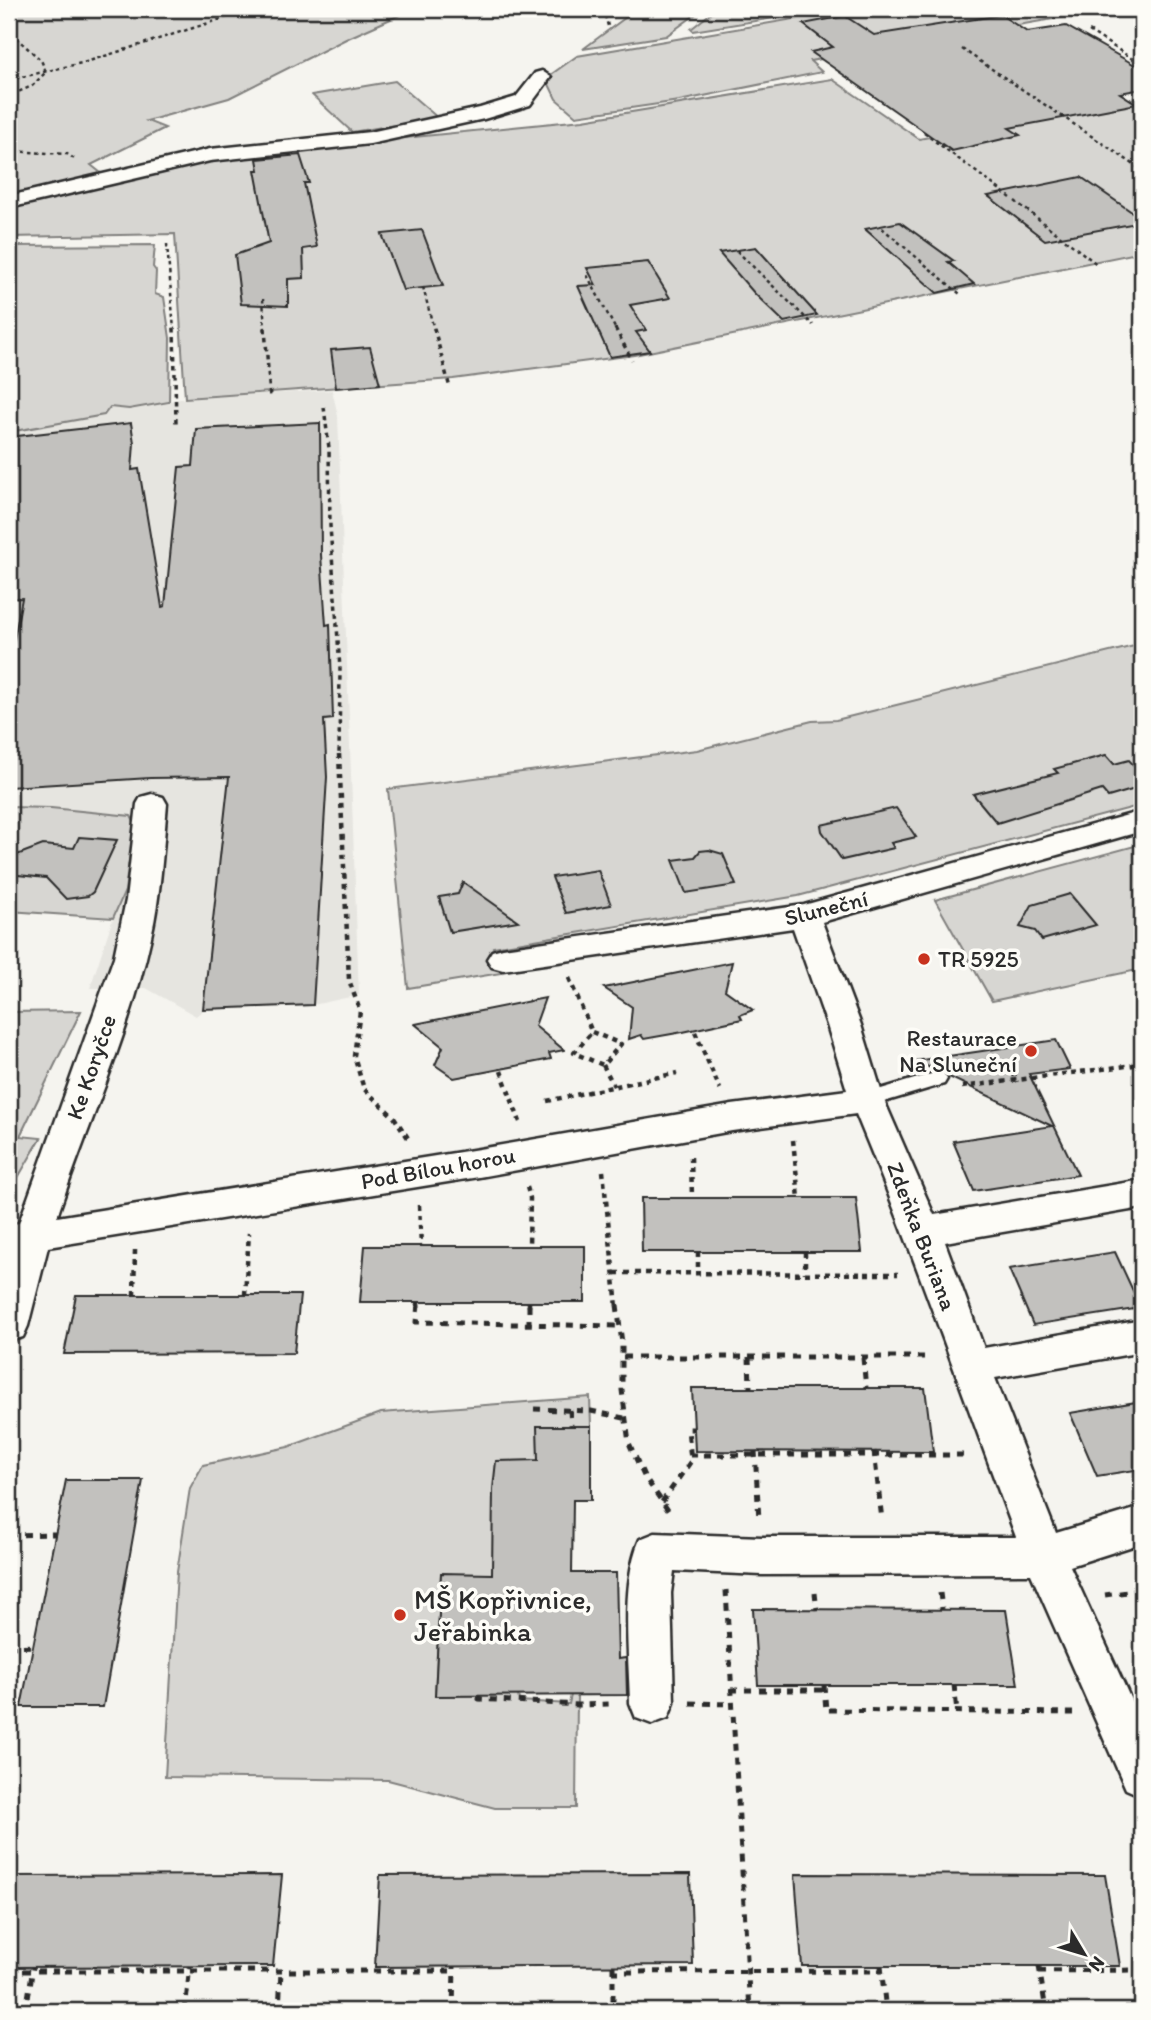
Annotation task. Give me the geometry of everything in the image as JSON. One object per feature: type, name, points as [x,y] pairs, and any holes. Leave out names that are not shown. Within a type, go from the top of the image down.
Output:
[{"type":"street","points":[[9,202],[210,155],[370,138],[484,113],[523,101],[542,77]]},
{"type":"street","name":"Ke Koryčce","points":[[9,1326],[20,1237],[130,956],[143,904],[152,804]]},
{"type":"street","name":"Sluneční","points":[[503,959],[804,916],[1142,821]]},
{"type":"street","name":"Zdeňka Buriana","points":[[804,916],[844,1025],[867,1100],[923,1231],[971,1366],[1044,1555],[1142,1774]]},
{"type":"street","name":"Pod Bílou horou","points":[[20,1237],[732,1118],[867,1100]]},
{"type":"street","points":[[923,1231],[1142,1194]]},
{"type":"street","points":[[971,1366],[1142,1336]]},
{"type":"street","points":[[652,1703],[650,1594],[655,1552],[762,1556],[1044,1555],[1142,1525]]},
{"type":"lane","points":[[867,1100],[938,1079]]},
{"type":"path","points":[[9,80],[142,46],[253,9]]},
{"type":"path","points":[[603,9],[608,26]]},
{"type":"path","points":[[9,18],[15,37],[41,60],[46,72]]},
{"type":"path","points":[[1089,31],[1142,65]]},
{"type":"path","points":[[962,49],[1142,170]]},
{"type":"path","points":[[9,96],[32,86],[46,72]]},
{"type":"path","points":[[923,133],[1098,265]]},
{"type":"path","points":[[9,151],[67,154],[77,160]]},
{"type":"path","points":[[882,228],[960,294]]},
{"type":"path","points":[[167,244],[176,356],[176,424]]},
{"type":"path","points":[[737,251],[813,325]]},
{"type":"path","points":[[587,275],[632,360]]},
{"type":"path","points":[[423,287],[450,388]]},
{"type":"path","points":[[263,299],[270,398]]},
{"type":"path","points":[[324,407],[329,448],[330,526],[340,669],[339,765],[349,980],[360,1012],[354,1056],[364,1089],[394,1117],[411,1144],[420,1210],[421,1246]]},
{"type":"path","points":[[558,951],[592,1032],[621,1044],[603,1065]]},
{"type":"path","points":[[695,1031],[732,1118]]},
{"type":"path","points":[[592,1032],[574,1053],[603,1065],[614,1086]]},
{"type":"path","points":[[938,1079],[968,1088],[1142,1064]]},
{"type":"path","points":[[501,1071],[524,1154],[530,1198],[529,1245]]},
{"type":"path","points":[[1013,1072],[1017,1082]]},
{"type":"path","points":[[547,1101],[677,1073]]},
{"type":"path","points":[[783,1111],[795,1148],[799,1198]]},
{"type":"path","points":[[683,1127],[693,1164],[692,1198]]},
{"type":"path","points":[[597,1140],[615,1273],[623,1357],[625,1418],[634,1454],[644,1476],[676,1521]]},
{"type":"path","points":[[245,1295],[249,1199]]},
{"type":"path","points":[[134,1295],[136,1217]]},
{"type":"path","points":[[698,1252],[698,1272]]},
{"type":"path","points":[[805,1252],[805,1273]]},
{"type":"path","points":[[615,1273],[912,1274]]},
{"type":"path","points":[[418,1303],[416,1322],[618,1325]]},
{"type":"path","points":[[529,1303],[529,1325]]},
{"type":"path","points":[[623,1357],[931,1357]]},
{"type":"path","points":[[749,1357],[750,1388]]},
{"type":"path","points":[[863,1358],[866,1388]]},
{"type":"path","points":[[534,1409],[570,1410],[625,1418]]},
{"type":"path","points":[[570,1410],[571,1425]]},
{"type":"path","points":[[663,1502],[691,1461],[688,1429],[694,1429]]},
{"type":"path","points":[[755,1453],[760,1524]]},
{"type":"path","points":[[874,1453],[882,1523]]},
{"type":"path","points":[[690,1455],[969,1455]]},
{"type":"path","points":[[9,1535],[55,1534]]},
{"type":"path","points":[[726,1585],[750,2011]]},
{"type":"path","points":[[1099,1596],[1142,1590]]},
{"type":"path","points":[[9,1647],[34,1646]]},
{"type":"path","points":[[954,1685],[957,1711]]},
{"type":"path","points":[[731,1690],[824,1687],[826,1710],[1081,1713]]},
{"type":"path","points":[[480,1696],[479,1699],[578,1704],[731,1704]]},
{"type":"path","points":[[9,1971],[454,1968],[453,2011]]},
{"type":"path","points":[[613,2011],[612,1969],[881,1968],[886,2011]]},
{"type":"path","points":[[26,2011],[33,1969]]},
{"type":"path","points":[[185,2011],[190,1969]]},
{"type":"path","points":[[1046,2011],[1039,1969],[1142,1970]]},
{"type":"path","points":[[279,2011],[281,1971]]},
{"type":"shaded area","points":[[9,9],[413,9],[346,39],[229,98],[147,121],[165,128],[91,165],[106,177],[9,197]]},
{"type":"shaded area","points":[[637,9],[703,9],[666,36],[583,49]]},
{"type":"shaded area","points":[[716,9],[829,9],[693,31],[691,29]]},
{"type":"shaded area","points":[[852,9],[1111,9],[810,61],[822,72],[679,101],[576,116],[556,99],[546,78],[577,56]]},
{"type":"shaded area","points":[[832,79],[919,139],[1142,97],[1142,252],[634,355],[453,379],[185,398],[175,234],[9,237],[9,204],[68,194],[225,156],[583,120]]},
{"type":"shaded area","points":[[395,81],[438,118],[352,132],[312,95]]},
{"type":"shaded area","points":[[155,245],[155,294],[164,297],[170,338],[169,402],[129,409],[110,407],[104,415],[9,432],[9,246]]},
{"type":"shaded area","points":[[332,390],[338,416],[359,995],[313,1005],[204,1009],[196,1016],[146,988],[90,988],[113,918],[125,891],[134,822],[130,816],[9,806],[9,432],[103,416],[110,407],[129,409],[185,398]]},
{"type":"shaded area","points":[[1142,644],[1142,805],[798,896],[493,947],[501,973],[408,988],[388,789],[697,750],[812,721],[836,720]]},
{"type":"shaded area","points":[[9,807],[131,816],[134,822],[125,891],[113,918],[9,911]]},
{"type":"shaded area","points":[[1142,844],[1142,969],[992,1001],[935,900]]},
{"type":"shaded area","points":[[81,1011],[20,1136],[41,1138],[9,1193],[9,1012]]},
{"type":"shaded area","name":"MŠ Kopřivnice, Jeřabinka","points":[[590,1397],[591,1426],[538,1426],[538,1460],[492,1574],[441,1574],[435,1695],[518,1695],[519,1701],[569,1704],[571,1695],[577,1695],[576,1808],[495,1808],[388,1780],[165,1777],[177,1572],[190,1488],[203,1465],[288,1447],[381,1413]]},
{"type":"building","points":[[1001,15],[1027,32],[1066,26],[1142,69],[1142,89],[1120,93],[1137,104],[1009,128],[1020,135],[952,151],[811,52],[833,47],[803,24],[845,16],[874,35]]},
{"type":"building","points":[[300,155],[309,183],[304,183],[317,247],[303,249],[304,278],[288,279],[288,306],[241,304],[235,255],[269,243],[255,170],[259,170],[257,159]]},
{"type":"building","points":[[1081,177],[1142,219],[1142,222],[1045,240],[988,196]]},
{"type":"building","points":[[900,222],[954,261],[948,262],[974,284],[937,293],[865,229]]},
{"type":"building","points":[[422,230],[443,286],[403,290],[382,234]]},
{"type":"building","points":[[756,247],[817,315],[784,322],[719,253]]},
{"type":"building","points":[[648,262],[670,298],[630,305],[646,330],[636,332],[650,351],[610,357],[578,286],[596,285],[587,268]]},
{"type":"building","points":[[370,347],[380,384],[336,388],[331,350]]},
{"type":"building","points":[[131,423],[134,443],[132,470],[139,469],[162,607],[165,606],[179,467],[193,466],[196,429],[320,423],[321,555],[326,625],[330,624],[333,719],[324,720],[327,777],[313,1005],[203,1009],[229,777],[150,778],[9,787],[9,666],[22,598],[9,599],[9,545],[12,527],[9,527],[9,437]]},
{"type":"building","points":[[1106,755],[1114,764],[1129,760],[1142,774],[1142,787],[1108,797],[1102,790],[997,823],[973,794],[1058,773],[1054,769]]},
{"type":"building","points":[[896,808],[916,837],[891,843],[894,848],[842,860],[822,831],[821,825]]},
{"type":"building","points":[[79,837],[117,840],[93,892],[88,896],[66,899],[46,878],[9,874],[9,858],[43,845],[74,848]]},
{"type":"building","points":[[709,850],[723,854],[736,885],[686,893],[673,860],[695,857],[700,851]]},
{"type":"building","points":[[598,870],[611,905],[566,913],[552,877]]},
{"type":"building","points":[[463,882],[518,921],[450,932],[439,897],[458,894]]},
{"type":"building","points":[[1070,894],[1096,925],[1042,940],[1035,931],[1020,927],[1032,905]]},
{"type":"building","points":[[732,962],[725,990],[753,1010],[740,1015],[742,1019],[683,1032],[644,1039],[641,1035],[629,1039],[632,1007],[604,988]]},
{"type":"building","points":[[545,998],[535,1026],[564,1050],[549,1053],[551,1059],[511,1067],[454,1078],[435,1065],[443,1047],[415,1024]]},
{"type":"building","points":[[1056,1040],[1070,1069],[1029,1074],[1078,1175],[974,1191],[953,1141],[1052,1126],[949,1077],[945,1072],[915,1061]]},
{"type":"building","points":[[641,1198],[856,1198],[862,1252],[642,1252]]},
{"type":"building","points":[[365,1246],[585,1246],[585,1302],[360,1302]]},
{"type":"building","points":[[1115,1252],[1141,1308],[1033,1325],[1009,1269]]},
{"type":"building","points":[[76,1295],[300,1295],[294,1353],[64,1354]]},
{"type":"building","points":[[692,1388],[925,1388],[933,1452],[695,1451]]},
{"type":"building","points":[[1142,1401],[1142,1469],[1097,1476],[1070,1413]]},
{"type":"building","points":[[537,1426],[591,1426],[591,1500],[573,1500],[572,1573],[616,1573],[618,1659],[626,1658],[627,1695],[435,1696],[441,1573],[492,1574],[496,1461],[538,1460]]},
{"type":"building","points":[[66,1480],[143,1480],[103,1707],[21,1707]]},
{"type":"building","points":[[753,1609],[1006,1610],[1018,1685],[758,1685]]},
{"type":"building","points":[[690,1874],[693,1965],[375,1967],[380,1875]]},
{"type":"building","points":[[795,1874],[1105,1875],[1120,1966],[802,1966]]},
{"type":"building","points":[[282,1875],[273,1966],[9,1967],[9,1876]]},
{"type":"place","name":"TR 5925","points":[[924,959]]},
{"type":"place","name":"Restaurace Na Sluneční","points":[[1031,1051]]},
{"type":"place","name":"MŠ Kopřivnice, Jeřabinka","points":[[400,1615]]}]
